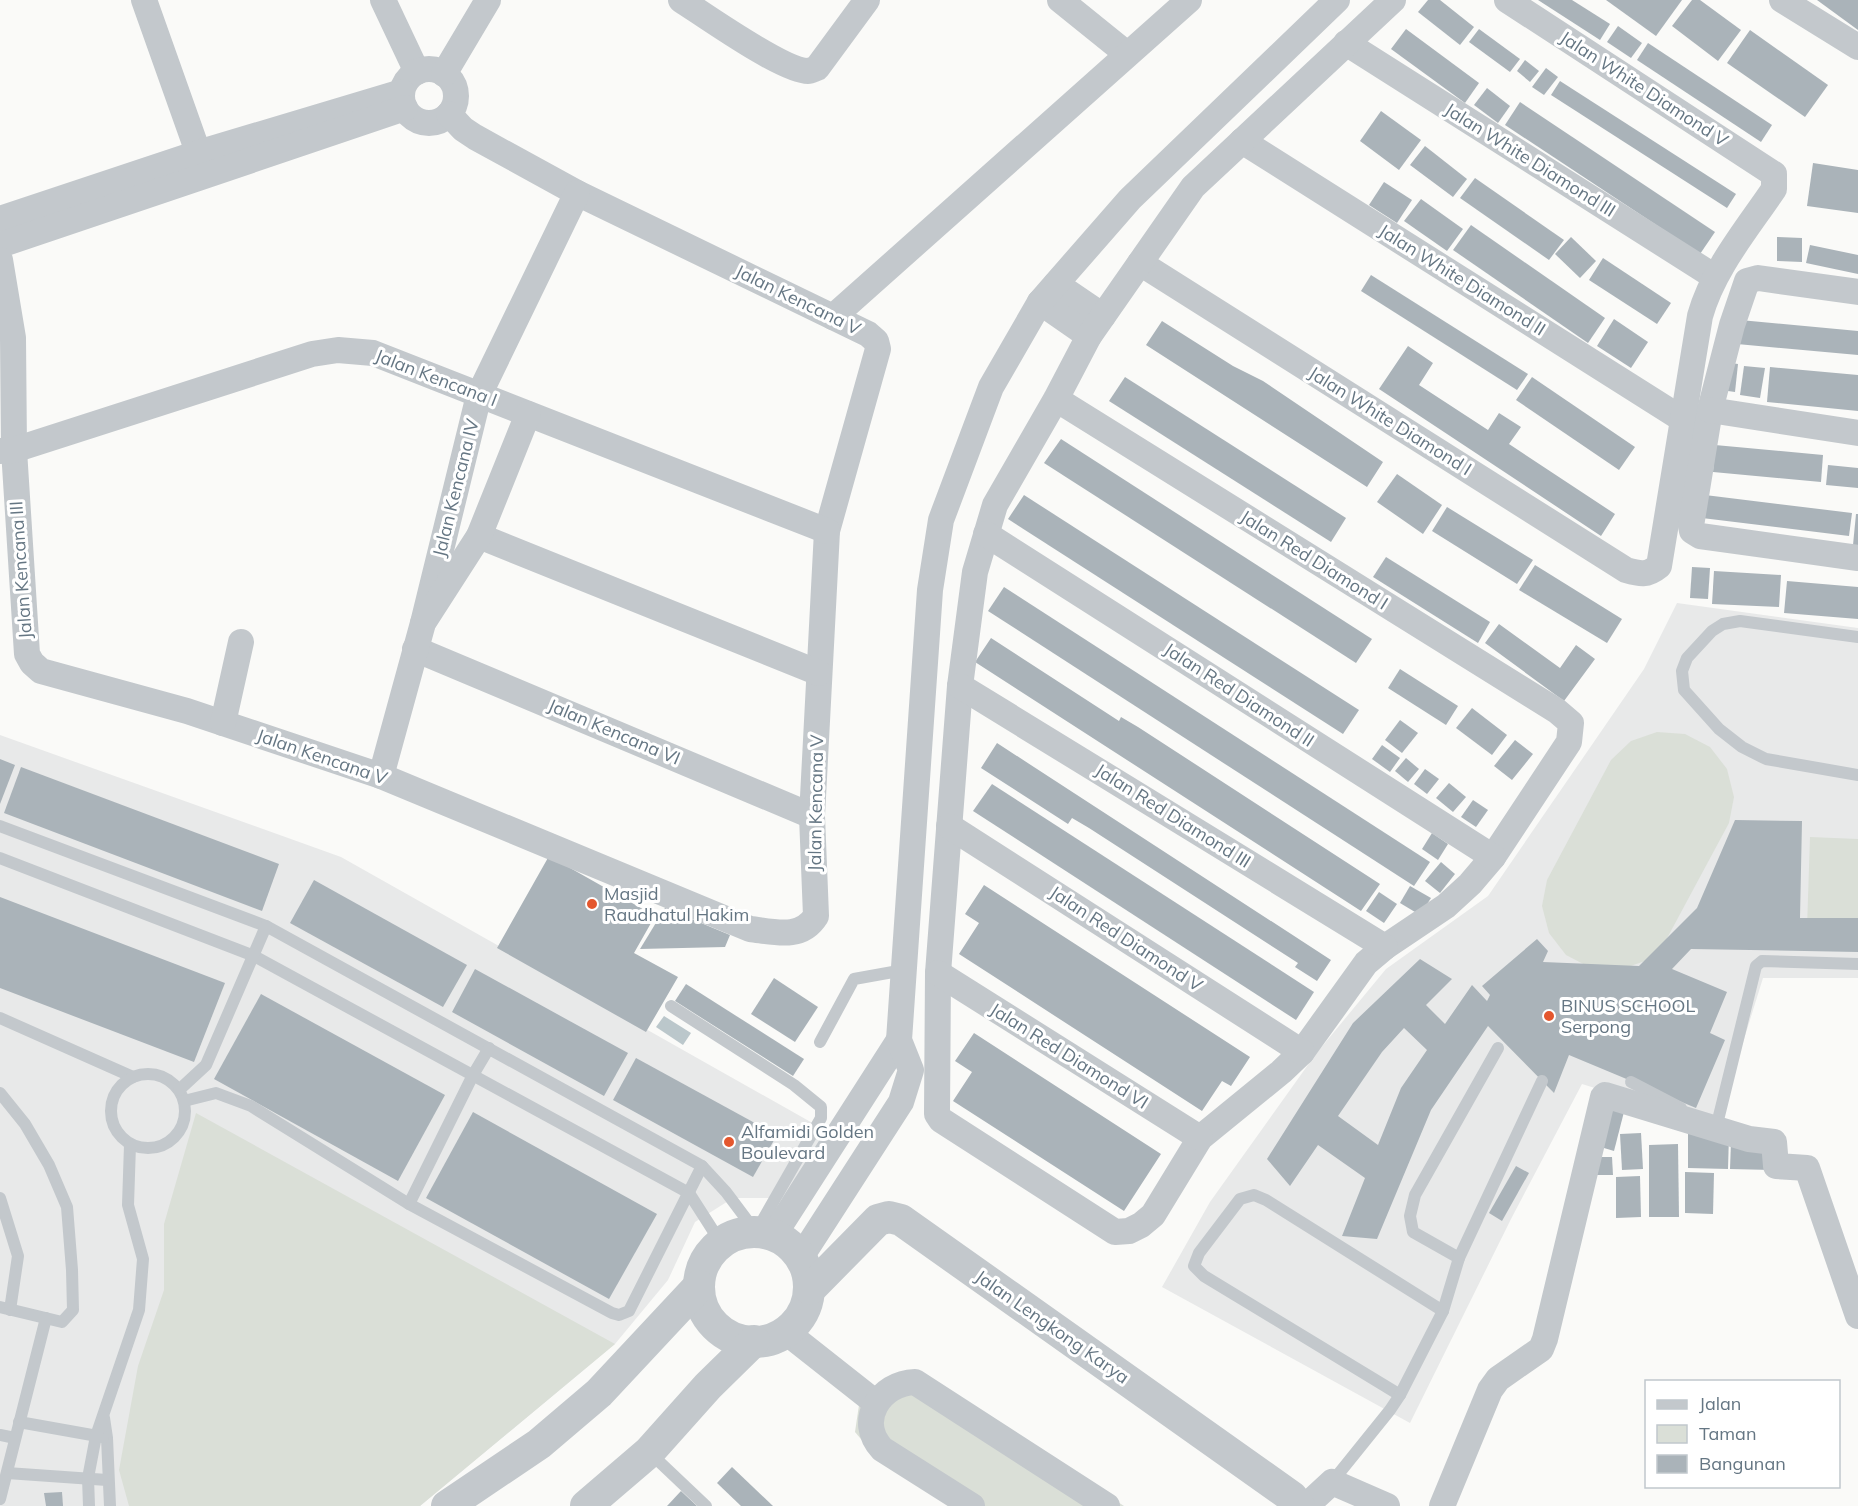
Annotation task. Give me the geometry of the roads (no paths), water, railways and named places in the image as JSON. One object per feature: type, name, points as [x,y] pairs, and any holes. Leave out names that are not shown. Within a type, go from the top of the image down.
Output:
[{"type":"street","points":[[144,0],[202,164]]},
{"type":"street","points":[[0,245],[202,164],[408,91],[430,70],[444,74],[452,82],[456,93],[451,121],[425,123],[413,118],[408,91],[383,0]]},
{"type":"street","points":[[444,74],[488,0]]},
{"type":"street","points":[[681,0],[772,58],[792,68],[809,71],[817,68],[867,0]]},
{"type":"street","points":[[1060,0],[1127,54]]},
{"type":"street","points":[[833,318],[1189,0]]},
{"type":"street","points":[[765,1233],[837,1136],[899,1040],[930,590],[941,520],[991,387],[1048,293],[1130,199],[1337,0]]},
{"type":"street","points":[[1393,0],[1193,187],[1096,326],[995,505],[975,572],[960,686],[938,973],[935,1107],[941,1120],[1115,1232],[1128,1231],[1141,1225],[1153,1215],[1200,1138],[1302,1052],[1366,963],[1385,947],[1446,906],[1470,884],[1492,857]]},
{"type":"street","name":"Jalan White Diamond V","points":[[1508,0],[1774,174],[1774,189],[1715,277]]},
{"type":"street","points":[[1782,0],[1858,47]]},
{"type":"street","name":"Jalan White Diamond III","points":[[1346,43],[1715,277]]},
{"type":"street","name":"Jalan Kencana V","points":[[32,663],[41,671],[187,711],[381,776],[750,929],[783,933],[803,930],[811,925],[816,916],[812,816],[827,531],[878,349],[876,341],[868,334],[577,193],[451,121]]},
{"type":"street","name":"Jalan White Diamond II","points":[[1242,141],[1682,419]]},
{"type":"street","points":[[0,219],[202,164]]},
{"type":"street","name":"Jalan Kencana IV","points":[[381,776],[423,623],[479,394],[577,193]]},
{"type":"street","name":"Jalan Kencana III","points":[[0,260],[13,338],[7,450],[27,654],[32,663]]},
{"type":"street","name":"Jalan White Diamond I","points":[[1140,263],[1626,570],[1643,574],[1659,566],[1682,419]]},
{"type":"street","points":[[1682,419],[1700,316],[1706,295],[1715,277]]},
{"type":"street","points":[[1858,292],[1758,278],[1747,281],[1732,325],[1710,410],[1691,526],[1692,531],[1696,534],[1858,558]]},
{"type":"street","points":[[1048,293],[1096,326]]},
{"type":"street","name":"Jalan Kencana I","points":[[7,450],[312,354],[338,350],[374,353],[827,531]]},
{"type":"street","name":"Jalan Red Diamond I","points":[[1056,399],[1557,711],[1571,723],[1569,742],[1492,857]]},
{"type":"street","points":[[1710,410],[1858,433]]},
{"type":"street","name":"Jalan Kencana IV","points":[[423,623],[479,536],[528,414]]},
{"type":"street","name":"Jalan Red Diamond II","points":[[986,534],[1492,857]]},
{"type":"street","points":[[479,536],[819,673]]},
{"type":"street","points":[[223,723],[241,642]]},
{"type":"street","name":"Jalan Kencana VI","points":[[415,649],[812,816]]},
{"type":"street","name":"Jalan Red Diamond III","points":[[960,686],[1385,947]]},
{"type":"street","name":"Jalan Red Diamond V","points":[[950,826],[1302,1052]]},
{"type":"street","name":"Jalan Red Diamond VI","points":[[938,973],[1200,1138]]},
{"type":"street","points":[[801,1257],[899,1105],[911,1066],[899,1040]]},
{"type":"street","points":[[1442,1506],[1490,1390],[1498,1378],[1541,1349],[1545,1339],[1605,1095],[1749,1139],[1774,1142],[1776,1166],[1807,1168],[1858,1316]]},
{"type":"street","points":[[837,1136],[866,1156]]},
{"type":"street","name":"Jalan Lengkong Karya","points":[[810,1289],[878,1220],[889,1217],[901,1220],[1282,1490],[1299,1506]]},
{"type":"street","points":[[742,1233],[765,1233],[789,1244],[801,1257],[808,1272],[810,1289],[806,1306],[798,1321],[786,1332],[770,1339],[754,1341],[737,1339],[722,1331],[709,1318],[702,1303],[699,1286],[701,1272],[707,1258],[721,1243],[742,1233]]},
{"type":"street","points":[[447,1506],[539,1444],[598,1393],[699,1286]]},
{"type":"street","points":[[786,1332],[876,1403]]},
{"type":"street","points":[[586,1506],[649,1452],[708,1386],[754,1341]]},
{"type":"street","points":[[972,1506],[882,1449],[874,1441],[870,1419],[876,1403],[894,1387],[904,1382],[915,1382],[1107,1506]]},
{"type":"street","points":[[1306,1506],[1337,1476],[1387,1506]]},
{"type":"lane","points":[[1858,637],[1740,621],[1723,624],[1712,631],[1687,658],[1682,671],[1684,690],[1719,729],[1742,747],[1766,759],[1858,775]]},
{"type":"lane","points":[[0,826],[266,926],[702,1166],[765,1233],[821,1118],[821,1107],[794,1085],[671,1006]]},
{"type":"lane","points":[[0,858],[254,956],[689,1193],[721,1243]]},
{"type":"lane","points":[[181,1096],[206,1065],[266,926]]},
{"type":"lane","points":[[1631,1082],[1715,1123],[1718,1120],[1756,966],[1762,961],[1858,964]]},
{"type":"lane","points":[[820,1042],[854,979],[904,970]]},
{"type":"lane","points":[[0,1018],[133,1077]]},
{"type":"lane","points":[[409,1204],[472,1075],[489,1048]]},
{"type":"lane","points":[[1459,1258],[1413,1232],[1410,1216],[1415,1195],[1498,1048]]},
{"type":"lane","points":[[146,1074],[158,1076],[170,1081],[181,1096],[184,1120],[176,1136],[166,1144],[155,1148],[142,1148],[130,1144],[114,1128],[111,1104],[115,1093],[123,1083],[133,1077],[146,1074]]},
{"type":"lane","points":[[1337,1476],[1400,1395],[1443,1311],[1459,1258],[1542,1080]]},
{"type":"lane","points":[[181,1096],[216,1093],[251,1106],[409,1204],[619,1315],[629,1311],[702,1166]]},
{"type":"lane","points":[[0,1094],[25,1124],[49,1165],[67,1208],[73,1310],[62,1322],[5,1309],[18,1256],[0,1198]]},
{"type":"lane","points":[[89,1506],[88,1478],[101,1437],[103,1414],[139,1310],[143,1259],[128,1205],[130,1144]]},
{"type":"lane","points":[[1400,1395],[1203,1276],[1194,1266],[1198,1253],[1240,1199],[1254,1195],[1266,1200],[1443,1311]]},
{"type":"lane","points":[[0,1499],[46,1318]]},
{"type":"lane","points":[[19,1422],[101,1437]]},
{"type":"lane","points":[[0,1435],[15,1438]]},
{"type":"lane","points":[[101,1437],[110,1506]]},
{"type":"lane","points":[[649,1452],[706,1506]]},
{"type":"lane","points":[[7,1473],[107,1480]]},
{"type":"place","name":"Masjid Raudhatul Hakim","points":[[592,904]]},
{"type":"place","name":"BINUS SCHOOL Serpong","points":[[1549,1016]]},
{"type":"place","name":"Alfamidi Golden Boulevard","points":[[729,1142]]}]
